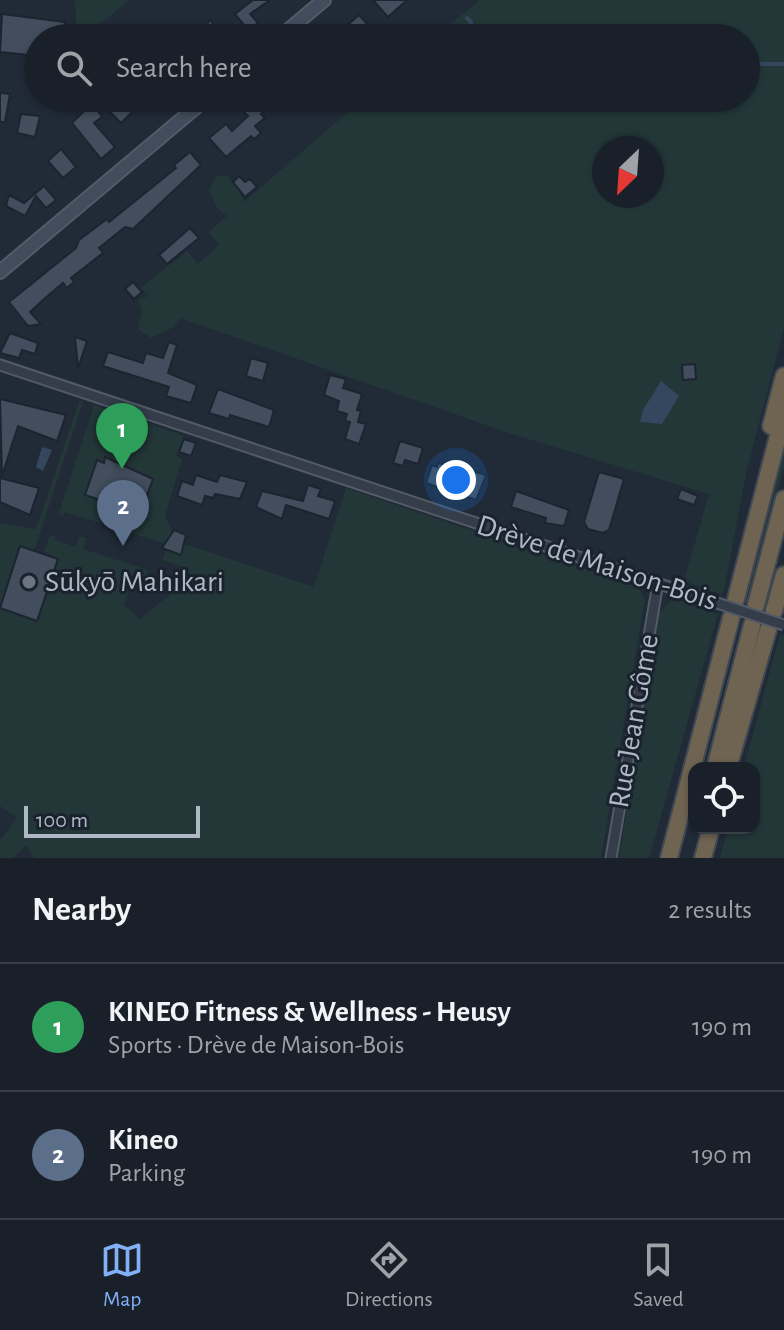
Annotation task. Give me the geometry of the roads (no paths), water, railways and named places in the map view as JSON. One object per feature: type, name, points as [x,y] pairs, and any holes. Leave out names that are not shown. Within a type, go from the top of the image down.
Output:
[{"type":"highway","points":[[755,526],[761,462],[784,376]]},
{"type":"highway","points":[[736,599],[784,413]]},
{"type":"highway","points":[[756,605],[784,499]]},
{"type":"highway","points":[[774,611],[784,575]]},
{"type":"highway","points":[[669,858],[731,618]]},
{"type":"highway","points":[[717,762],[768,627]]},
{"type":"highway","points":[[730,762],[768,627]]},
{"type":"highway","points":[[693,858],[699,834]]},
{"type":"highway","points":[[703,858],[709,834]]},
{"type":"main road","points":[[296,24],[324,0]]},
{"type":"main road","points":[[0,272],[190,112]]},
{"type":"street","name":"Drève de Maison-Bois","points":[[0,365],[658,583],[768,627]]},
{"type":"street","name":"Rue Jean Gôme","points":[[611,858],[658,583]]},
{"type":"water","points":[[661,381],[679,396],[662,424],[640,422],[643,410]]},
{"type":"water","points":[[42,447],[52,450],[43,471],[36,467]]},
{"type":"waterway","points":[[467,18],[471,24]]},
{"type":"waterway","points":[[760,64],[784,64]]},
{"type":"place","name":"KINEO Fitness & Wellness - Heusy","points":[[122,469]]},
{"type":"place","name":"Kineo","points":[[123,546]]},
{"type":"place","name":"Sūkyō Mahikari","points":[[29,582]]}]
